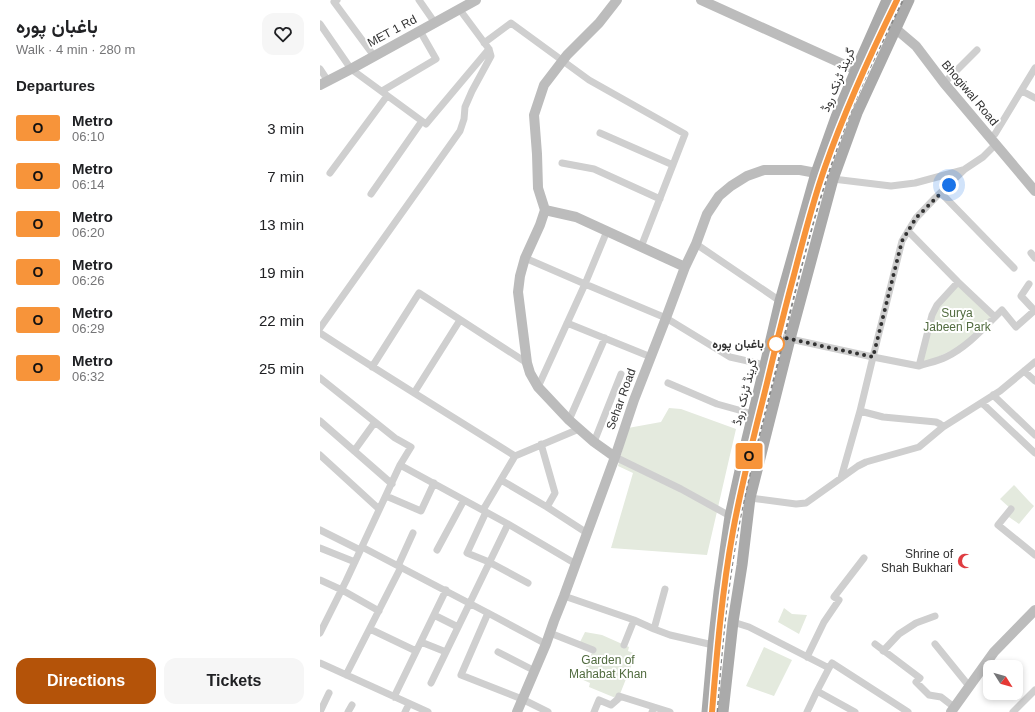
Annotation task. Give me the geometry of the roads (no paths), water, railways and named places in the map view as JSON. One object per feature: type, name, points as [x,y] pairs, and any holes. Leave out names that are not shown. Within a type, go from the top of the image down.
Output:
[{"type":"main road","name":"گرینڈ ٹرنک روڈ","points":[[707,712],[719,592],[730,516],[752,414],[780,301],[816,173],[836,117],[887,0]]},
{"type":"main road","points":[[723,712],[733,622],[750,498],[790,339],[833,179],[857,112],[909,0]]},
{"type":"street","points":[[337,0],[334,2],[374,56]]},
{"type":"street","points":[[419,0],[435,23]]},
{"type":"street","name":"MET 1 Rd","points":[[324,83],[476,0]]},
{"type":"street","points":[[617,0],[599,23],[567,54],[544,85],[534,115],[538,188],[546,210],[525,258],[520,276],[518,292],[527,363],[530,373],[538,387],[569,420],[594,442],[615,457],[681,489],[730,516]]},
{"type":"street","points":[[702,0],[856,70]]},
{"type":"street","points":[[320,328],[460,131],[464,119],[465,107],[491,56],[486,46],[460,10]]},
{"type":"street","name":"Bhogiwal Road","points":[[878,20],[896,29],[916,46],[944,83],[1035,191]]},
{"type":"street","points":[[320,24],[351,69],[426,124],[486,46],[511,23],[589,80],[685,134],[641,247]]},
{"type":"street","points":[[330,173],[385,94],[436,59],[420,31]]},
{"type":"street","points":[[944,83],[978,50]]},
{"type":"street","points":[[841,478],[860,411],[902,241],[916,218],[965,169],[983,157],[993,140],[994,134],[1035,68]]},
{"type":"street","points":[[320,69],[324,83]]},
{"type":"street","points":[[1022,91],[1035,98]]},
{"type":"street","points":[[370,194],[422,122]]},
{"type":"street","points":[[600,133],[673,166]]},
{"type":"street","points":[[562,163],[594,169],[660,199]]},
{"type":"street","points":[[833,179],[891,186],[915,183],[965,169]]},
{"type":"street","name":"Sehar Road","points":[[517,712],[546,644],[615,457],[634,400],[707,214],[719,196],[747,176],[764,170],[800,170],[816,173]]},
{"type":"street","points":[[941,193],[1014,268]]},
{"type":"street","points":[[546,210],[576,217],[685,267]]},
{"type":"street","points":[[538,387],[585,284],[607,231]]},
{"type":"street","points":[[908,231],[995,317]]},
{"type":"street","points":[[696,244],[780,301]]},
{"type":"street","points":[[525,258],[666,318],[730,357],[765,365]]},
{"type":"street","points":[[919,366],[932,315],[937,305],[958,282]]},
{"type":"street","points":[[772,335],[919,366],[945,358],[971,341],[1002,310],[1016,327],[1035,310],[1021,296],[1029,284]]},
{"type":"street","points":[[372,367],[419,293],[527,363]]},
{"type":"street","points":[[414,393],[460,320]]},
{"type":"street","points":[[567,323],[651,357]]},
{"type":"street","points":[[320,334],[515,456]]},
{"type":"street","points":[[569,420],[605,338]]},
{"type":"street","points":[[750,498],[796,504],[806,503],[858,466],[866,462],[919,447],[943,427],[982,403],[1035,362]]},
{"type":"street","points":[[1024,371],[1035,381]]},
{"type":"street","points":[[594,442],[621,374]]},
{"type":"street","points":[[320,378],[395,438],[411,447],[400,465],[342,590],[323,618],[320,633]]},
{"type":"street","points":[[668,383],[717,404],[752,414]]},
{"type":"street","points":[[993,395],[1035,435]]},
{"type":"street","points":[[982,403],[1035,453]]},
{"type":"street","points":[[860,411],[884,417],[936,422],[943,427]]},
{"type":"street","points":[[320,421],[392,484]]},
{"type":"street","points":[[354,451],[375,422]]},
{"type":"street","points":[[528,583],[489,562],[468,553],[485,511],[515,456],[540,444],[579,429]]},
{"type":"street","points":[[540,444],[555,493],[547,507]]},
{"type":"street","points":[[320,456],[380,509]]},
{"type":"street","points":[[400,465],[485,511],[576,564]]},
{"type":"street","points":[[501,480],[587,533]]},
{"type":"street","points":[[386,496],[421,511],[434,483]]},
{"type":"street","points":[[437,550],[464,500]]},
{"type":"street","points":[[1011,509],[998,525],[1035,555]]},
{"type":"street","points":[[431,683],[508,524]]},
{"type":"street","points":[[320,530],[446,590],[546,644]]},
{"type":"street","points":[[346,675],[400,567],[413,533]]},
{"type":"street","points":[[320,548],[355,562]]},
{"type":"street","points":[[807,657],[824,622],[839,600],[834,597],[864,558]]},
{"type":"street","points":[[320,580],[342,590],[379,611]]},
{"type":"street","points":[[654,629],[665,589]]},
{"type":"street","points":[[394,697],[446,590]]},
{"type":"street","points":[[564,596],[634,620],[670,635],[713,645]]},
{"type":"street","points":[[875,644],[920,678],[916,682],[929,695],[941,697],[952,709],[994,652],[1035,610]]},
{"type":"street","points":[[488,613],[461,675],[522,699],[548,712]]},
{"type":"street","points":[[434,615],[458,627]]},
{"type":"street","points":[[883,651],[900,634],[916,623],[935,616]]},
{"type":"street","points":[[624,645],[634,620]]},
{"type":"street","points":[[733,622],[749,627],[829,668]]},
{"type":"street","points":[[370,629],[416,651]]},
{"type":"street","points":[[550,633],[593,650]]},
{"type":"street","points":[[420,642],[446,652]]},
{"type":"street","points":[[935,644],[969,686]]},
{"type":"street","points":[[498,652],[535,671]]},
{"type":"street","points":[[320,663],[428,712]]},
{"type":"street","points":[[807,712],[832,663],[908,712]]},
{"type":"street","points":[[1013,712],[1035,690]]},
{"type":"street","points":[[817,691],[855,712]]},
{"type":"street","points":[[320,712],[329,693]]},
{"type":"street","points":[[594,712],[599,700],[611,705],[618,699],[619,696],[653,709],[670,712]]},
{"type":"street","points":[[405,712],[409,704]]},
{"type":"street","points":[[348,712],[352,705]]},
{"type":"railway","points":[[717,712],[726,610],[737,534],[751,470],[802,264],[814,219],[845,126],[863,83],[903,0]]},
{"type":"railway","points":[[771,364],[781,325]]},
{"type":"metro line","name":"O","points":[[712,712],[722,598],[738,506],[805,230],[836,135],[860,77],[897,0]]},
{"type":"place","name":"باغبان پورہ","points":[[776,344]]},
{"type":"place","name":"Shrine of Shah Bukhari","points":[[965,561]]},
{"type":"park label","name":"Surya Jabeen Park","points":[[957,320]]},
{"type":"park label","name":"Garden of Mahabat Khan","points":[[608,667]]}]
